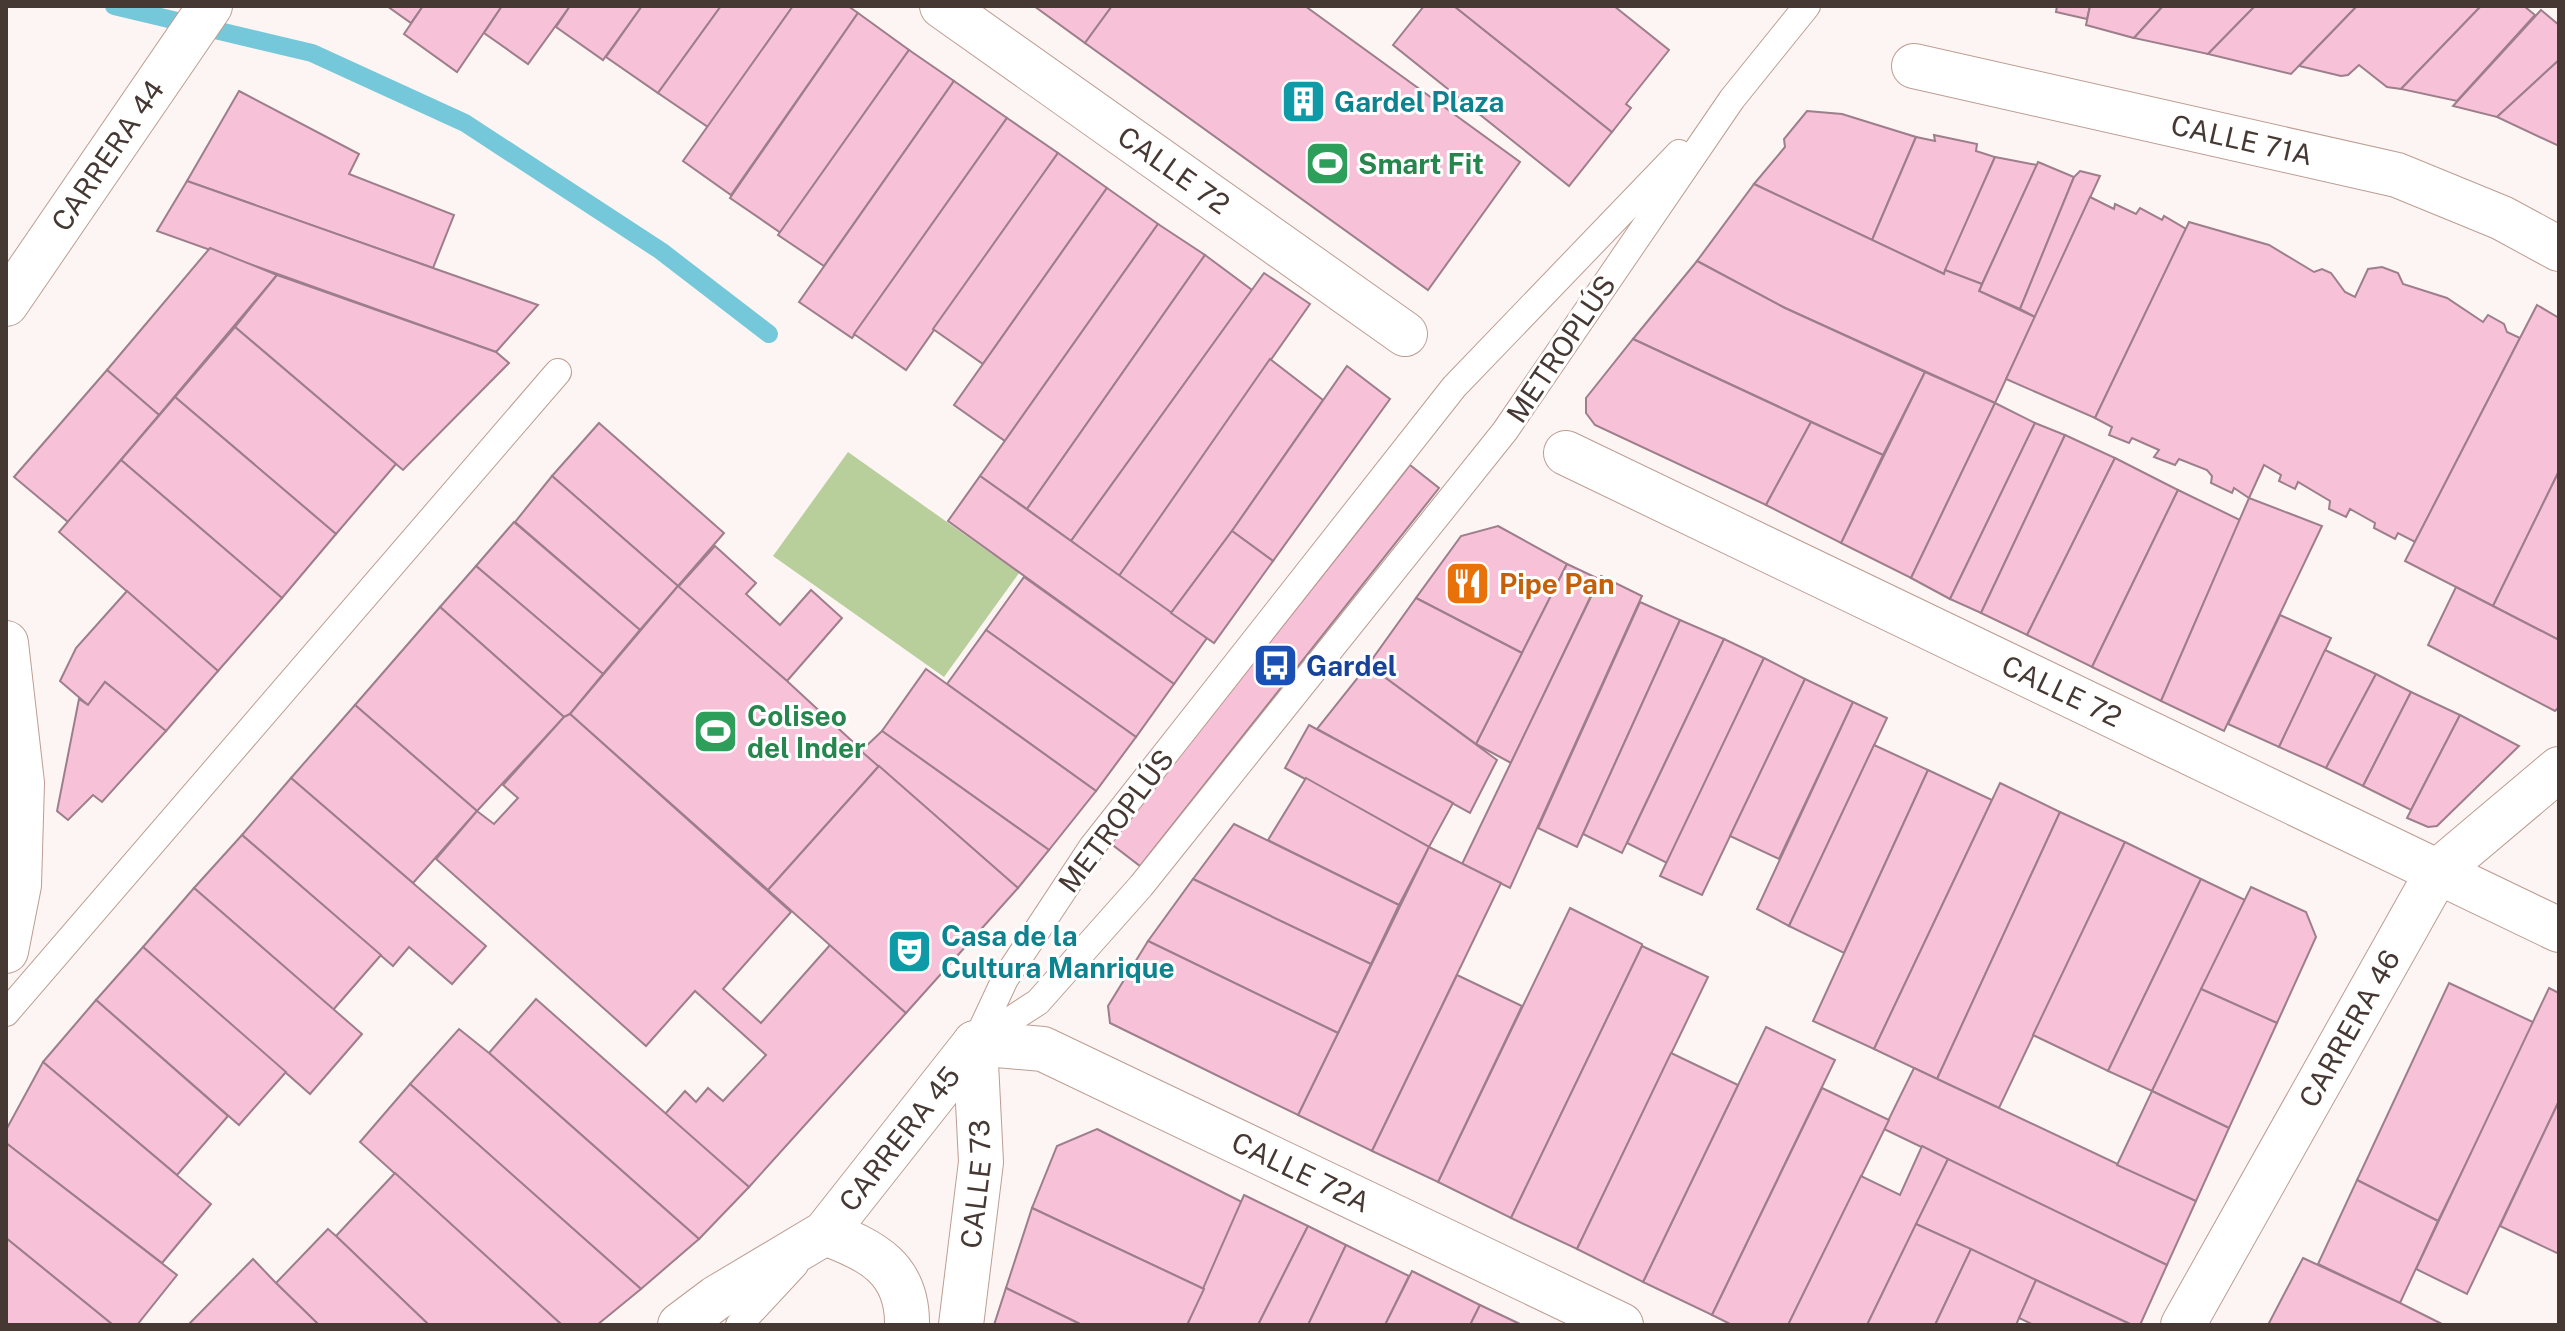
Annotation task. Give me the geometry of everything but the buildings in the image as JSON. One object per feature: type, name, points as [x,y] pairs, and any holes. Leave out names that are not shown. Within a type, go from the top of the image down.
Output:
[{"type":"street","name":"CARRERA 44","points":[[6,304],[210,6]]},
{"type":"street","name":"CALLE 72","points":[[942,6],[1405,334]]},
{"type":"street","name":"CALLE 71A","points":[[1914,66],[2397,175],[2502,218],[2559,249]]},
{"type":"street","name":"CALLE 72","points":[[1566,453],[2559,930]]},
{"type":"street","points":[[6,643],[22,783],[19,885],[6,951]]},
{"type":"street","name":"CARRERA 46","points":[[2183,1325],[2438,871],[2559,769]]},
{"type":"street","name":"CARRERA 45","points":[[825,1233],[975,1043]]},
{"type":"street","name":"CALLE 73","points":[[961,1325],[981,1162],[975,1043]]},
{"type":"street","name":"CALLE 72A","points":[[975,1043],[1043,1049],[1621,1325]]},
{"type":"street","points":[[680,1325],[716,1298],[825,1233],[857,1245],[886,1265],[897,1281],[907,1307],[907,1325]]},
{"type":"lane","name":"METROPLÚS","points":[[975,1043],[1038,1002],[1141,886],[1505,431],[1732,99],[1807,6]]},
{"type":"lane","name":"METROPLÚS","points":[[975,1043],[1005,979],[1092,847],[1454,387],[1732,99]]},
{"type":"lane","points":[[6,1013],[558,372]]},
{"type":"lane","points":[[739,1325],[825,1233]]},
{"type":"green space","points":[[848,452],[1019,573],[944,677],[773,556]]},
{"type":"waterway","points":[[114,6],[312,53],[465,123],[661,251],[769,334]]},
{"type":"place","name":"Gardel Plaza","points":[[1303,102]]},
{"type":"place","name":"Smart Fit","points":[[1327,164]]},
{"type":"place","name":"Pipe Pan","points":[[1468,584]]},
{"type":"place","name":"Gardel","points":[[1275,666]]},
{"type":"place","name":"Coliseo del Inder","points":[[716,732]]},
{"type":"place","name":"Casa de la Cultura Manrique","points":[[910,952]]}]
